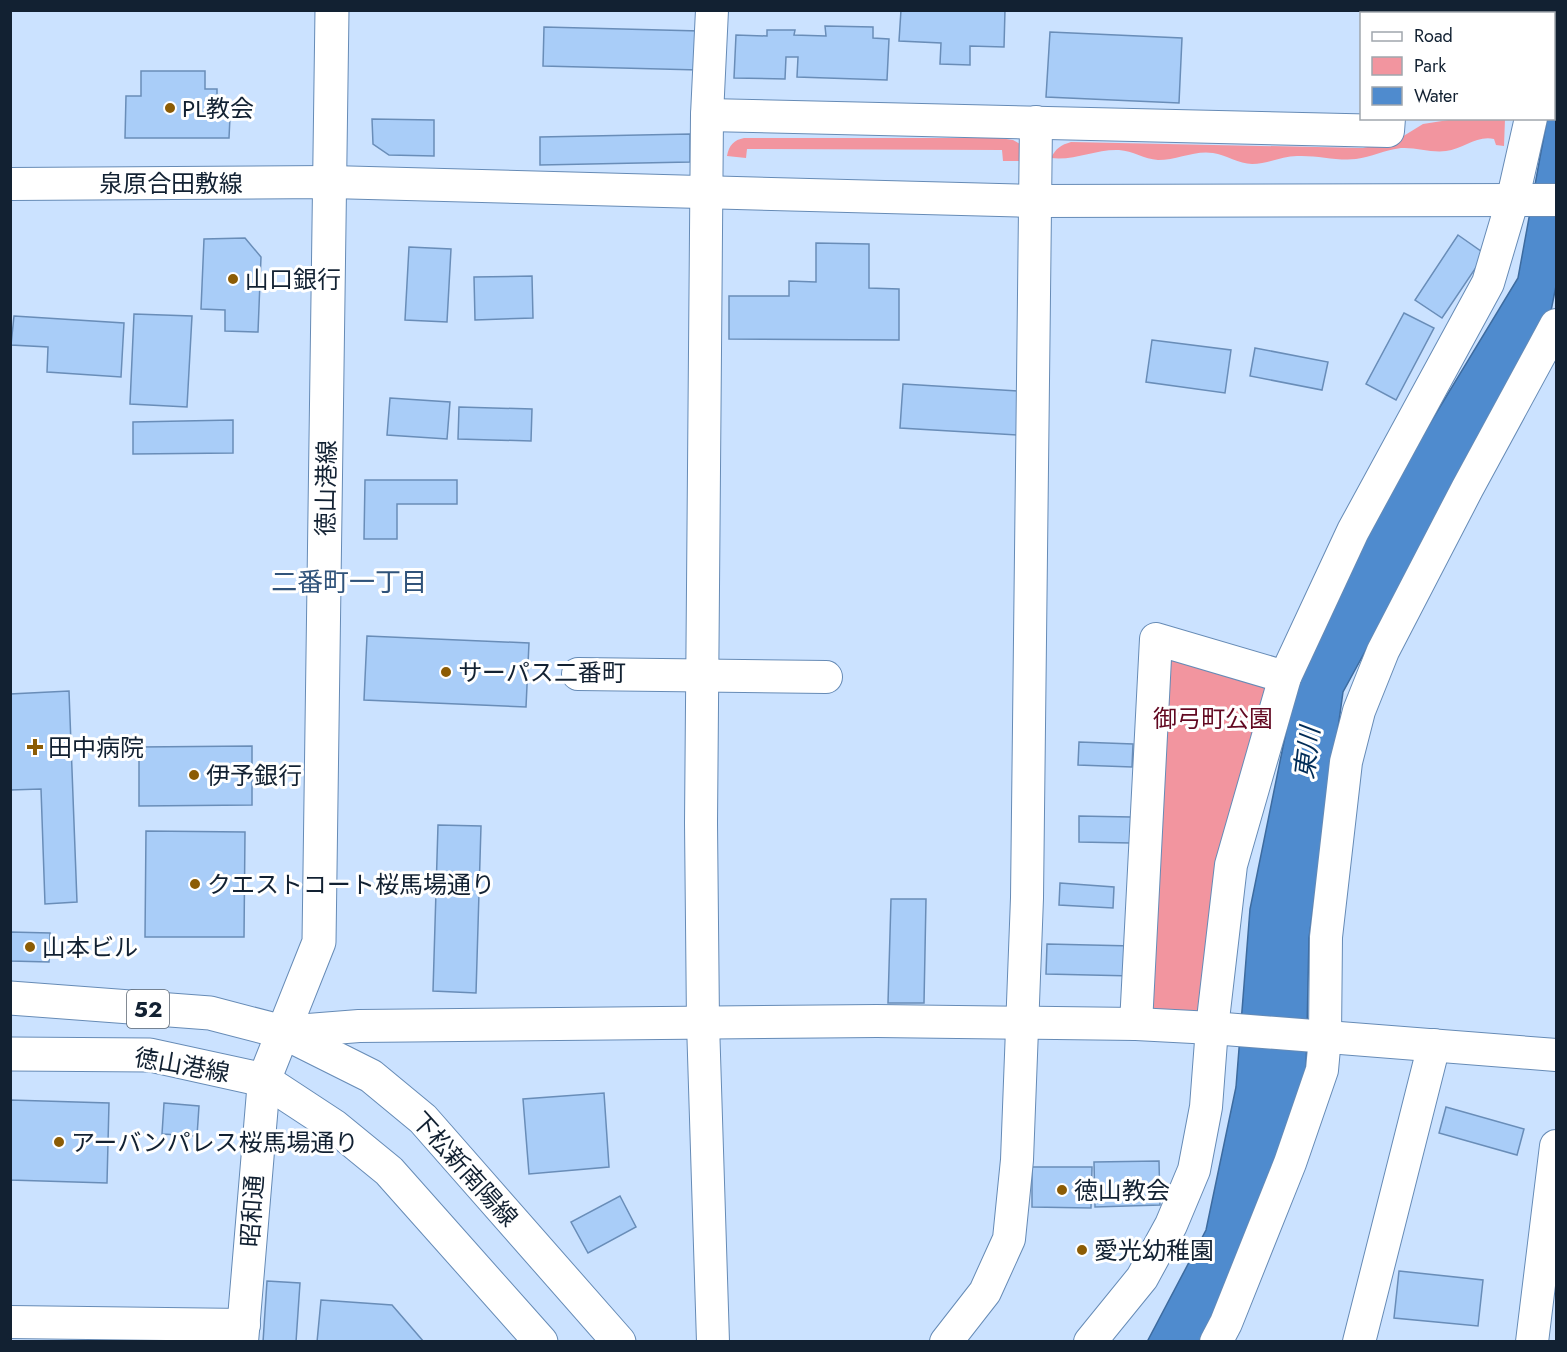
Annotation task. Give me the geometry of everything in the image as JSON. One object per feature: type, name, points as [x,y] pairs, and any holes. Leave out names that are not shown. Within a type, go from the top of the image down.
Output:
[{"type":"main road","name":"徳山港線","points":[[10,1054],[150,1055],[264,1080],[318,942],[332,10]]},
{"type":"main road","name":"徳山港線","points":[[10,998],[210,1014],[283,1032]]},
{"type":"main road","name":"下松新南陽線","points":[[283,1032],[371,1076],[423,1119],[619,1341]]},
{"type":"main road","points":[[264,1080],[334,1126],[389,1171],[541,1341]]},
{"type":"street","points":[[712,10],[707,115],[703,1023],[713,1341]]},
{"type":"street","points":[[707,115],[1388,131],[1389,120]]},
{"type":"street","points":[[1090,1341],[1143,1278],[1171,1225],[1194,1170],[1206,1107],[1212,1028],[1231,865],[1285,677],[1353,531],[1488,283],[1512,202],[1531,120]]},
{"type":"street","points":[[946,1341],[985,1292],[1009,1239],[1017,1160],[1028,898],[1036,123]]},
{"type":"street","name":"泉原合田敷線","points":[[10,184],[331,182],[1035,201],[1512,202],[1557,200]]},
{"type":"street","points":[[1216,1341],[1226,1323],[1290,1163],[1322,1070],[1325,1037],[1326,937],[1346,762],[1359,711],[1383,651],[1467,489],[1557,325]]},
{"type":"street","points":[[1136,1024],[1156,639],[1285,677]]},
{"type":"street","points":[[578,674],[826,677]]},
{"type":"street","points":[[283,1032],[359,1026],[877,1020],[1136,1024],[1557,1055]]},
{"type":"street","points":[[1359,1341],[1434,1045]]},
{"type":"street","name":"昭和通","points":[[243,1333],[264,1080]]},
{"type":"street","points":[[1532,1341],[1557,1146]]},
{"type":"street","points":[[10,1322],[243,1333]]},
{"type":"green space","points":[[1448,120],[1505,120],[1504,146],[1496,145],[1494,139],[1488,138],[1446,151],[1401,148],[1356,159],[1297,156],[1252,164],[1206,152],[1158,160],[1119,150],[1068,158],[1051,158],[1059,147],[1071,142],[1363,148],[1397,140],[1423,124]]},
{"type":"green space","points":[[744,138],[999,138],[1013,140],[1022,145],[1024,161],[1003,161],[1002,150],[747,149],[746,158],[727,156],[732,144]]},
{"type":"green space","name":"御弓町公園","points":[[1168,650],[1274,686],[1207,1015],[1146,1010]]},
{"type":"water","name":"東川","points":[[1556,67],[1556,286],[1551,311],[1343,692],[1309,938],[1306,1076],[1252,1257],[1205,1341],[1147,1342],[1206,1230],[1236,1087],[1250,909],[1300,663],[1398,476],[1518,278],[1547,120],[1555,120]]},
{"type":"building","points":[[901,10],[1005,10],[1004,47],[970,46],[970,65],[940,64],[941,43],[899,41]]},
{"type":"building","points":[[825,26],[873,27],[873,38],[889,39],[887,80],[797,77],[798,57],[786,57],[785,79],[734,78],[736,35],[767,36],[767,30],[795,30],[794,35],[826,36]]},
{"type":"building","points":[[544,27],[700,31],[699,70],[543,66]]},
{"type":"building","points":[[1050,32],[1182,38],[1179,103],[1046,97]]},
{"type":"building","points":[[141,71],[205,71],[205,89],[217,89],[217,118],[230,117],[229,138],[125,138],[126,96],[141,96]]},
{"type":"building","points":[[372,119],[434,120],[434,156],[389,155],[373,144]]},
{"type":"building","points":[[690,134],[690,162],[540,165],[540,137]]},
{"type":"building","points":[[1458,235],[1485,254],[1442,318],[1415,300]]},
{"type":"building","points":[[245,238],[261,257],[258,332],[225,331],[225,310],[201,309],[204,239]]},
{"type":"building","points":[[816,243],[869,244],[869,288],[899,289],[899,340],[729,339],[729,296],[789,296],[789,281],[816,282]]},
{"type":"building","points":[[409,247],[451,249],[447,322],[405,320]]},
{"type":"building","points":[[532,276],[533,318],[475,320],[474,277]]},
{"type":"building","points":[[1404,313],[1434,328],[1396,400],[1366,384]]},
{"type":"building","points":[[134,314],[192,316],[187,407],[130,404]]},
{"type":"building","points":[[14,316],[124,323],[121,377],[47,372],[48,347],[11,345]]},
{"type":"building","points":[[1152,340],[1231,350],[1225,393],[1146,382]]},
{"type":"building","points":[[1255,348],[1328,362],[1322,390],[1250,376]]},
{"type":"building","points":[[903,384],[1020,391],[1017,435],[900,428]]},
{"type":"building","points":[[390,398],[450,402],[447,439],[387,435]]},
{"type":"building","points":[[459,407],[532,409],[531,441],[458,439]]},
{"type":"building","points":[[233,420],[233,453],[133,454],[133,422]]},
{"type":"building","points":[[365,480],[457,480],[457,504],[397,504],[397,539],[364,539]]},
{"type":"building","name":"サーパス二番町","points":[[367,636],[529,643],[526,707],[364,700]]},
{"type":"building","points":[[69,691],[77,902],[45,904],[41,789],[10,790],[10,694]]},
{"type":"building","points":[[1079,742],[1133,744],[1132,767],[1078,765]]},
{"type":"building","points":[[252,746],[252,805],[139,806],[139,747]]},
{"type":"building","points":[[1079,816],[1131,817],[1131,843],[1079,842]]},
{"type":"building","points":[[438,825],[481,826],[476,993],[433,991]]},
{"type":"building","name":"クエストコート桜馬場通り","points":[[146,831],[245,832],[244,937],[145,937]]},
{"type":"building","points":[[1060,883],[1114,887],[1113,908],[1059,905]]},
{"type":"building","points":[[891,899],[926,899],[924,1003],[888,1003]]},
{"type":"building","name":"山本ビル","points":[[10,932],[50,933],[49,962],[10,961]]},
{"type":"building","points":[[1047,944],[1133,946],[1133,976],[1046,974]]},
{"type":"building","points":[[604,1093],[609,1167],[529,1174],[523,1099]]},
{"type":"building","name":"アーバンパレス桜馬場通り","points":[[10,1100],[109,1103],[107,1183],[10,1180]]},
{"type":"building","points":[[164,1103],[199,1106],[197,1136],[162,1134]]},
{"type":"building","points":[[1446,1107],[1524,1129],[1517,1155],[1439,1133]]},
{"type":"building","points":[[1159,1161],[1160,1205],[1095,1207],[1094,1162]]},
{"type":"building","points":[[1032,1167],[1092,1167],[1091,1208],[1032,1207]]},
{"type":"building","points":[[620,1196],[636,1227],[588,1253],[571,1222]]},
{"type":"building","points":[[1399,1271],[1483,1280],[1478,1326],[1394,1318]]},
{"type":"building","points":[[267,1281],[300,1283],[296,1342],[263,1342]]},
{"type":"building","points":[[321,1300],[392,1305],[424,1342],[317,1342]]},
{"type":"place","name":"PL教会","points":[[170,108]]},
{"type":"place","name":"山口銀行","points":[[233,279]]},
{"type":"place","name":"サーパス二番町","points":[[446,672]]},
{"type":"place","name":"田中病院","points":[[35,747]]},
{"type":"place","name":"伊予銀行","points":[[194,775]]},
{"type":"place","name":"クエストコート桜馬場通り","points":[[195,884]]},
{"type":"place","name":"山本ビル","points":[[30,947]]},
{"type":"place","name":"アーバンパレス桜馬場通り","points":[[59,1142]]},
{"type":"place","name":"徳山教会","points":[[1062,1190]]},
{"type":"place","name":"愛光幼稚園","points":[[1082,1250]]},
{"type":"district","name":"二番町一丁目","points":[[349,582]]}]
